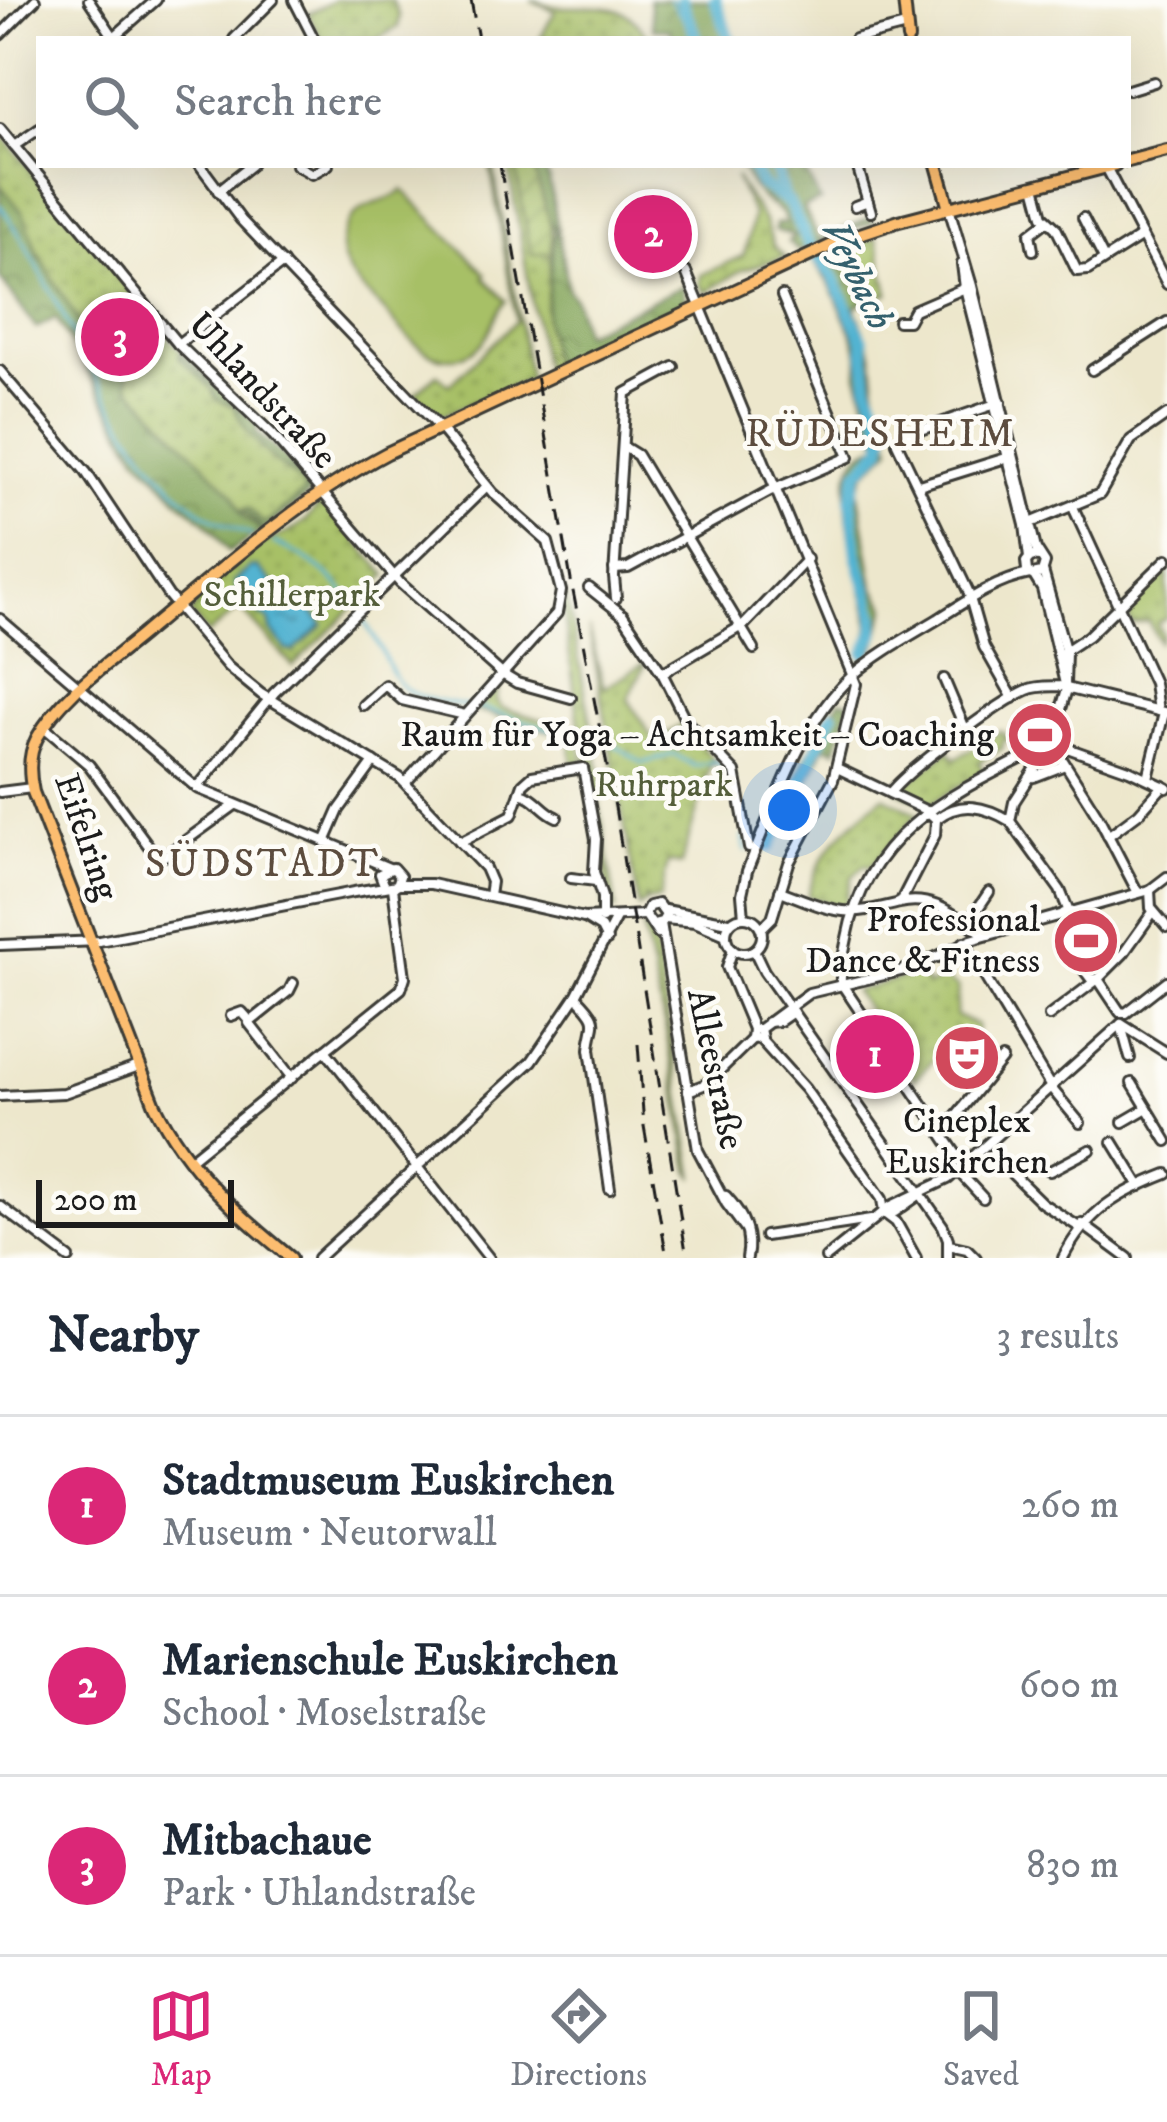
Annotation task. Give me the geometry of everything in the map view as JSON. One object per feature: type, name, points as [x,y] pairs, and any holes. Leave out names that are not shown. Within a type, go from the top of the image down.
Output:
[{"type":"main road","points":[[904,0],[907,32]]},
{"type":"main road","points":[[1131,160],[1167,151]]},
{"type":"main road","points":[[938,168],[949,208]]},
{"type":"main road","name":"Eifelring","points":[[291,1258],[230,1207],[188,1160],[163,1121],[32,788],[31,755],[45,728],[79,689],[177,605],[322,494],[378,458],[823,249],[878,228],[1102,168]]},
{"type":"street","points":[[0,35],[35,0]]},
{"type":"street","points":[[88,0],[113,36]]},
{"type":"street","points":[[116,36],[156,0]]},
{"type":"street","points":[[238,36],[273,0]]},
{"type":"street","points":[[294,0],[312,36]]},
{"type":"street","points":[[1131,89],[1154,82]]},
{"type":"street","name":"Uhlandstraße","points":[[0,129],[178,344],[273,435],[394,576],[502,674]]},
{"type":"street","points":[[14,146],[36,131]]},
{"type":"street","points":[[202,168],[487,486],[548,542],[561,591],[557,614],[406,782]]},
{"type":"street","points":[[218,191],[247,168]]},
{"type":"street","points":[[855,206],[870,207],[858,168]]},
{"type":"street","points":[[1110,168],[1167,284]]},
{"type":"street","points":[[1035,187],[1047,221],[1056,227],[1074,267],[1084,272],[1142,236]]},
{"type":"street","points":[[949,208],[1028,524],[1033,567],[1062,654],[1066,688],[1052,743],[1014,802],[1010,821]]},
{"type":"street","points":[[1083,218],[1104,259]]},
{"type":"street","points":[[1033,250],[1030,234],[1047,221]]},
{"type":"street","points":[[1157,265],[1167,260]]},
{"type":"street","points":[[178,344],[283,263]]},
{"type":"street","points":[[686,272],[854,674],[856,694],[836,768],[779,891],[772,918],[761,929]]},
{"type":"street","points":[[898,321],[908,321],[914,310],[968,287]]},
{"type":"street","points":[[614,569],[628,568],[777,487],[849,457],[782,296]]},
{"type":"street","points":[[1092,370],[1167,322]]},
{"type":"street","points":[[616,598],[614,569],[628,390],[674,368]]},
{"type":"street","points":[[0,371],[86,472],[177,605],[236,674],[406,782],[489,875],[489,896]]},
{"type":"street","points":[[998,404],[897,441],[971,599],[982,643],[1013,698]]},
{"type":"street","points":[[1028,524],[1100,494],[1131,440],[1167,415]]},
{"type":"street","points":[[624,447],[637,455],[754,649]]},
{"type":"street","points":[[919,485],[1012,457]]},
{"type":"street","points":[[196,788],[270,699],[487,486]]},
{"type":"street","points":[[1073,507],[1129,622],[1163,712],[1163,732],[1148,778]]},
{"type":"street","points":[[662,673],[743,626],[807,559]]},
{"type":"street","points":[[1062,654],[1088,636],[1167,559]]},
{"type":"street","points":[[743,917],[745,877],[800,750],[824,708],[854,674],[971,599],[1033,567]]},
{"type":"street","points":[[590,588],[623,615],[662,673],[686,721],[735,772],[749,848]]},
{"type":"street","points":[[2,624],[196,788],[365,858],[389,879],[404,984],[188,1160]]},
{"type":"street","points":[[502,674],[572,698]]},
{"type":"street","points":[[944,680],[966,731]]},
{"type":"street","points":[[363,705],[385,685],[402,700],[465,715]]},
{"type":"street","points":[[890,793],[966,731],[1034,687],[1066,688],[1163,712]]},
{"type":"street","points":[[45,728],[89,765],[159,860],[235,805]]},
{"type":"street","points":[[1052,743],[1136,891]]},
{"type":"street","points":[[983,1198],[841,983],[852,911],[878,863],[927,811],[960,788],[1052,743],[1165,787],[1108,836]]},
{"type":"street","points":[[325,842],[339,810],[374,761]]},
{"type":"street","points":[[1033,778],[1065,765]]},
{"type":"street","points":[[460,842],[512,815],[523,784],[535,774],[576,767],[584,770],[597,845],[602,919]]},
{"type":"street","points":[[836,768],[936,819]]},
{"type":"street","points":[[0,792],[32,788]]},
{"type":"street","points":[[520,793],[557,817]]},
{"type":"street","points":[[936,819],[951,809],[971,806],[1010,821],[1060,890],[1085,971],[1091,979],[1098,979]]},
{"type":"street","points":[[902,901],[935,835],[936,819]]},
{"type":"street","points":[[967,941],[1150,890],[1167,877]]},
{"type":"street","points":[[571,878],[596,881]]},
{"type":"street","points":[[0,945],[91,942],[354,892],[389,879],[584,917],[645,915],[661,919],[695,922],[726,935],[733,949],[743,953],[754,950],[761,941],[761,929],[754,920],[743,917],[731,922],[661,919]]},
{"type":"street","points":[[1150,890],[1153,912],[1167,927]]},
{"type":"street","points":[[779,891],[838,910],[889,907],[902,901],[940,906],[987,936]]},
{"type":"street","points":[[970,924],[989,892]]},
{"type":"street","points":[[645,915],[652,904],[661,919]]},
{"type":"street","points":[[1049,1016],[1123,954],[1153,912]]},
{"type":"street","points":[[584,917],[601,928],[607,940]]},
{"type":"street","points":[[318,1258],[526,1067],[576,996],[616,918]]},
{"type":"street","name":"Alleestraße","points":[[661,919],[698,1150],[747,1234],[747,1258]]},
{"type":"street","points":[[726,935],[731,922]]},
{"type":"street","points":[[688,1091],[706,1084],[759,1032],[780,1022],[791,1009],[841,983],[903,971],[963,950],[974,934],[970,924]]},
{"type":"street","points":[[967,941],[1050,1083],[1080,1123]]},
{"type":"street","points":[[733,949],[727,967],[759,1032],[882,1198],[884,1213],[896,1222],[916,1258]]},
{"type":"street","points":[[754,950],[943,1226],[948,1258]]},
{"type":"street","points":[[1098,979],[1120,1012],[1130,1058]]},
{"type":"street","points":[[1120,1012],[1126,1013],[1167,981]]},
{"type":"street","points":[[250,1021],[293,983]]},
{"type":"street","points":[[576,996],[595,1023],[590,1049],[610,1189]]},
{"type":"street","points":[[231,1016],[242,1012],[292,1078]]},
{"type":"street","points":[[826,1258],[884,1213],[895,1212],[987,1149],[1050,1083],[1121,1024]]},
{"type":"street","points":[[1121,1024],[1167,1053]]},
{"type":"street","points":[[326,1050],[489,1258]]},
{"type":"street","points":[[940,1127],[950,1123],[1002,1058]]},
{"type":"street","points":[[0,1096],[64,1094],[139,1066]]},
{"type":"street","points":[[1132,1083],[1167,1142]]},
{"type":"street","points":[[1123,1122],[1147,1108]]},
{"type":"street","points":[[1113,1142],[1140,1186]]},
{"type":"street","points":[[1050,1171],[1090,1150]]},
{"type":"street","points":[[998,1160],[1042,1203],[1128,1258]]},
{"type":"street","points":[[1063,1258],[1081,1226],[1140,1186],[1167,1174]]},
{"type":"street","points":[[0,1206],[69,1258]]},
{"type":"street","points":[[766,1236],[874,1220]]},
{"type":"street","points":[[949,1245],[967,1249],[976,1258]]},
{"type":"green space","points":[[335,0],[392,0],[399,16],[398,27],[382,36],[319,36],[308,14]]},
{"type":"green space","points":[[531,0],[556,7],[611,8],[631,17],[646,36],[542,36],[555,11]]},
{"type":"green space","points":[[649,0],[672,0],[682,15],[677,0],[718,0],[734,36],[671,36],[670,29],[653,29]]},
{"type":"green space","points":[[0,133],[176,346],[297,470],[310,492],[246,542],[58,315],[36,328],[0,278]]},
{"type":"green space","points":[[490,168],[529,379],[440,416],[415,394],[437,374],[449,385],[516,321]]},
{"type":"green space","points":[[509,168],[516,168],[531,253],[551,253],[545,319],[552,368],[544,372]]},
{"type":"green space","points":[[516,168],[534,168],[549,220],[551,253],[531,254]]},
{"type":"green space","points":[[534,168],[541,168],[549,179],[568,290],[575,299],[583,333],[683,286],[686,302],[552,368],[545,319],[555,231],[540,199]]},
{"type":"green space","points":[[741,168],[804,168],[820,201],[803,207],[819,239],[870,218],[874,222],[798,251],[788,242],[795,236],[775,230],[776,224],[787,223],[783,215],[758,194]]},
{"type":"green space","points":[[735,177],[765,222],[774,247],[785,257],[742,270],[706,292],[699,284],[701,275],[743,256],[748,241],[753,215]]},
{"type":"green space","points":[[0,185],[23,213],[37,251],[106,363],[118,367],[144,338],[166,334],[134,362],[129,386],[233,494],[243,516],[262,531],[229,552],[207,523],[137,455],[56,318],[36,328],[0,278]]},
{"type":"green space","points":[[403,190],[486,274],[506,301],[484,341],[457,357],[433,355],[412,341],[358,284],[344,262],[341,250],[349,222],[368,206]]},
{"type":"green space","points":[[877,237],[889,293],[864,302],[833,253]]},
{"type":"green space","points":[[833,253],[864,302],[855,307],[872,353],[877,398],[890,440],[877,439],[858,374],[854,338],[814,261]]},
{"type":"green space","points":[[180,352],[257,425],[256,433],[302,478],[309,495],[264,530],[243,510],[248,508],[262,522],[269,521],[304,492],[302,487],[252,437],[234,406],[217,400],[179,357]]},
{"type":"green space","points":[[891,444],[865,473],[858,489],[874,587],[887,607],[873,652],[862,654],[869,627],[848,519],[847,490],[852,466],[866,450]]},
{"type":"green space","name":"Schillerpark","points":[[318,506],[327,508],[387,575],[293,666],[240,608],[208,634],[190,613],[196,608],[192,600],[264,542],[305,521]]},
{"type":"green space","points":[[1167,570],[1167,618],[1157,623],[1162,634],[1159,642],[1148,621],[1132,624],[1124,608]]},
{"type":"green space","points":[[566,592],[604,791],[598,794],[616,909],[605,910],[603,892],[607,889],[603,858],[598,856],[585,742],[579,741],[583,761],[573,764],[570,742],[558,733],[473,710],[499,687],[496,701],[502,708],[580,731],[563,608]]},
{"type":"green space","name":"Ruhrpark","points":[[589,628],[604,688],[647,661],[628,699],[655,742],[683,724],[717,764],[710,765],[681,865],[668,862],[660,899],[648,901],[645,896],[646,902],[639,907]]},
{"type":"green space","points":[[840,700],[850,702],[836,750],[825,746],[774,848],[767,844],[803,762]]},
{"type":"green space","points":[[1027,725],[980,762],[983,772],[928,805],[897,791],[949,750],[955,759],[1001,731],[1005,737]]},
{"type":"green space","points":[[884,796],[918,814],[869,868],[865,865],[852,877],[844,908],[808,896],[828,851]]},
{"type":"green space","points":[[642,925],[654,938],[695,1178],[690,1170]]},
{"type":"green space","points":[[921,973],[927,986],[944,979],[958,988],[956,1016],[977,1025],[976,1033],[937,1056],[914,1080],[907,1061],[854,991]]},
{"type":"water","points":[[257,567],[281,592],[307,604],[323,625],[294,651],[287,650],[272,632],[269,620],[247,604],[236,588],[234,582]]},
{"type":"waterway","points":[[670,0],[695,36]]},
{"type":"waterway","name":"Veybach","points":[[681,0],[696,36]]},
{"type":"waterway","name":"Veybach","points":[[715,0],[729,36]]},
{"type":"waterway","name":"Veybach","points":[[752,168],[761,185],[789,203],[809,245],[833,277],[863,340],[868,384],[885,431],[882,448],[858,472],[851,499],[857,555],[875,616],[874,634],[865,653]]},
{"type":"waterway","name":"Veybach","points":[[775,168],[784,199]]},
{"type":"waterway","points":[[0,205],[146,456],[176,490],[209,516],[251,535]]},
{"type":"waterway","points":[[274,543],[319,568],[354,606]]},
{"type":"waterway","points":[[361,617],[405,689],[466,706]]},
{"type":"waterway","points":[[477,707],[592,741]]},
{"type":"waterway","name":"Veybach","points":[[770,846],[833,714]]},
{"type":"waterway","points":[[613,744],[643,763],[674,754],[694,766],[717,761],[733,780]]},
{"type":"waterway","points":[[743,836],[746,851]]},
{"type":"railway","points":[[471,0],[477,36]]},
{"type":"railway","points":[[501,168],[615,807],[687,1258]]},
{"type":"railway","points":[[638,1044],[644,1126],[667,1258]]},
{"type":"place","name":"Marienschule Euskirchen","points":[[653,234]]},
{"type":"place","name":"Mitbachaue","points":[[120,337]]},
{"type":"place","name":"Raum für Yoga – Achtsamkeit – Coaching","points":[[1040,735]]},
{"type":"place","name":"Professional Dance & Fitness","points":[[1086,941]]},
{"type":"place","name":"Stadtmuseum Euskirchen","points":[[875,1054]]},
{"type":"place","name":"Cineplex Euskirchen","points":[[967,1058]]},
{"type":"district","name":"RÜDESHEIM","points":[[881,434]]},
{"type":"district","name":"SÜDSTADT","points":[[263,864]]}]
